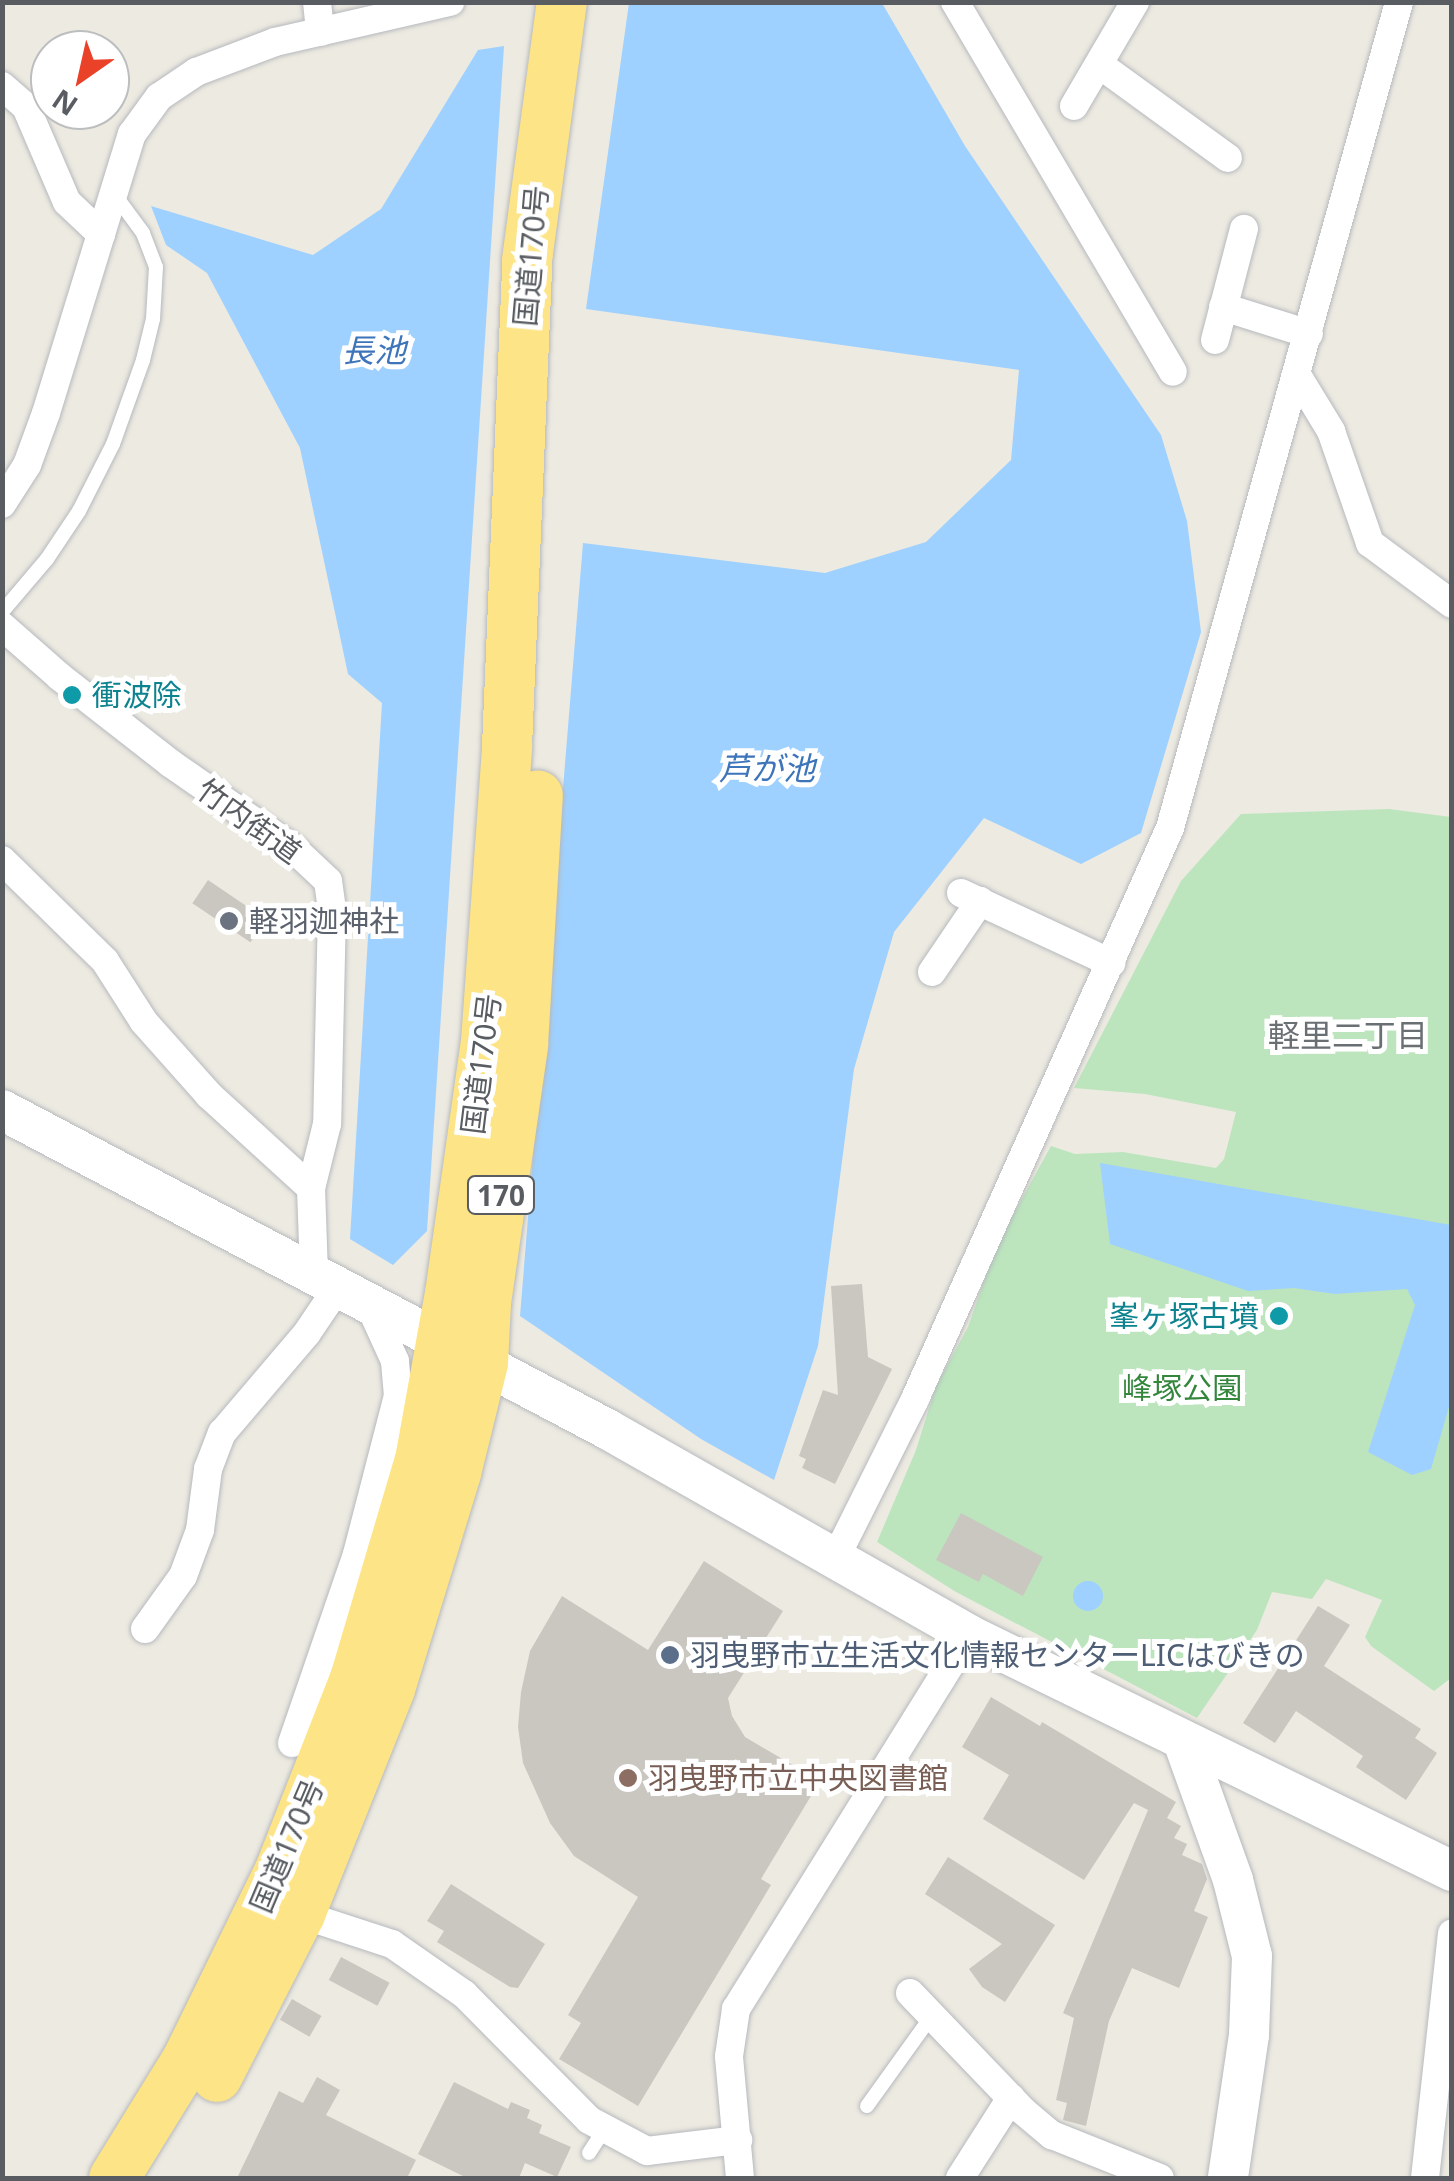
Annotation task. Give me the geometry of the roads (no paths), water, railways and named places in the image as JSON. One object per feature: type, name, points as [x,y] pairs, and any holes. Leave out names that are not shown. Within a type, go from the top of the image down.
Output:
[{"type":"highway","name":"国道170号","points":[[114,2178],[188,2058],[280,1870],[355,1679],[420,1460],[462,1352],[486,1303],[523,1045],[561,259],[558,153],[577,11]]},
{"type":"highway","name":"国道170号","points":[[153,2178],[218,2075],[300,1914],[390,1689],[456,1473],[462,1352]]},
{"type":"street","points":[[316,2],[320,32]]},
{"type":"street","points":[[955,2],[1172,372]]},
{"type":"street","points":[[1074,106],[1135,2]]},
{"type":"street","points":[[834,1561],[915,1399],[1170,828],[1399,2]]},
{"type":"street","points":[[2,504],[27,464],[132,134],[159,97],[196,72],[275,42],[447,3]]},
{"type":"street","points":[[1100,65],[1228,158]]},
{"type":"street","points":[[2,86],[26,107],[67,202],[101,234]]},
{"type":"street","points":[[1214,340],[1244,230]]},
{"type":"street","points":[[1223,308],[1309,334]]},
{"type":"street","points":[[1297,375],[1331,430],[1370,543],[1452,604]]},
{"type":"street","name":"竹内街道","points":[[2,626],[76,690],[170,763],[294,850],[328,881],[332,911],[327,1124],[311,1188],[340,1288]]},
{"type":"street","points":[[2,860],[104,960],[144,1022],[209,1094],[311,1188]]},
{"type":"street","points":[[932,972],[970,897],[1111,963]]},
{"type":"street","points":[[2,1110],[607,1429],[968,1635],[1183,1741],[1447,1860]]},
{"type":"street","points":[[145,1629],[183,1576],[200,1530],[208,1469],[222,1433],[340,1288]]},
{"type":"street","points":[[292,1743],[356,1554],[398,1396],[395,1361],[340,1288]]},
{"type":"street","points":[[740,2178],[729,2056],[736,2010],[968,1635]]},
{"type":"street","points":[[1183,1741],[1234,1880],[1252,1956],[1250,2035],[1228,2178]]},
{"type":"street","points":[[300,1914],[392,1944],[464,1994],[589,2120],[597,2140],[647,2151],[738,2140]]},
{"type":"street","points":[[1425,2178],[1452,1932]]},
{"type":"street","points":[[910,1993],[1052,2134],[1156,2178]]},
{"type":"street","points":[[960,2178],[1012,2098]]},
{"type":"lane","points":[[2,612],[47,559],[79,511],[113,444],[143,360],[155,305],[156,267],[143,233],[113,194]]},
{"type":"lane","points":[[867,2106],[933,2014]]},
{"type":"water","name":"芦が池","points":[[629,3],[882,3],[965,146],[1161,435],[1187,521],[1201,632],[1141,833],[1081,864],[984,818],[894,932],[854,1069],[818,1346],[774,1480],[701,1439],[520,1316],[583,543],[825,573],[926,542],[1011,460],[1019,370],[586,309]]},
{"type":"water","name":"長池","points":[[504,46],[427,1231],[393,1265],[350,1239],[382,703],[348,674],[300,448],[207,273],[166,245],[151,206],[313,255],[381,209],[478,50]]},
{"type":"water","points":[[1100,1163],[1451,1225],[1451,1400],[1431,1469],[1412,1475],[1368,1452],[1415,1305],[1407,1289],[1335,1294],[1294,1288],[1248,1291],[1110,1244]]},
{"type":"water","points":[[1088,1581],[1099,1585],[1103,1596],[1099,1607],[1088,1611],[1077,1607],[1073,1596],[1077,1585]]},
{"type":"place","name":"衝波除","points":[[72,695]]},
{"type":"place","name":"軽羽迦神社","points":[[229,921]]},
{"type":"place","name":"峯ヶ塚古墳","points":[[1279,1316]]},
{"type":"place","name":"羽曳野市立生活文化情報センターLICはびきの","points":[[670,1655]]},
{"type":"place","name":"羽曳野市立中央図書館","points":[[628,1778]]},
{"type":"district","name":"軽里二丁目","points":[[1348,1035]]},
{"type":"park label","name":"峰塚公園","points":[[1182,1388]]}]
